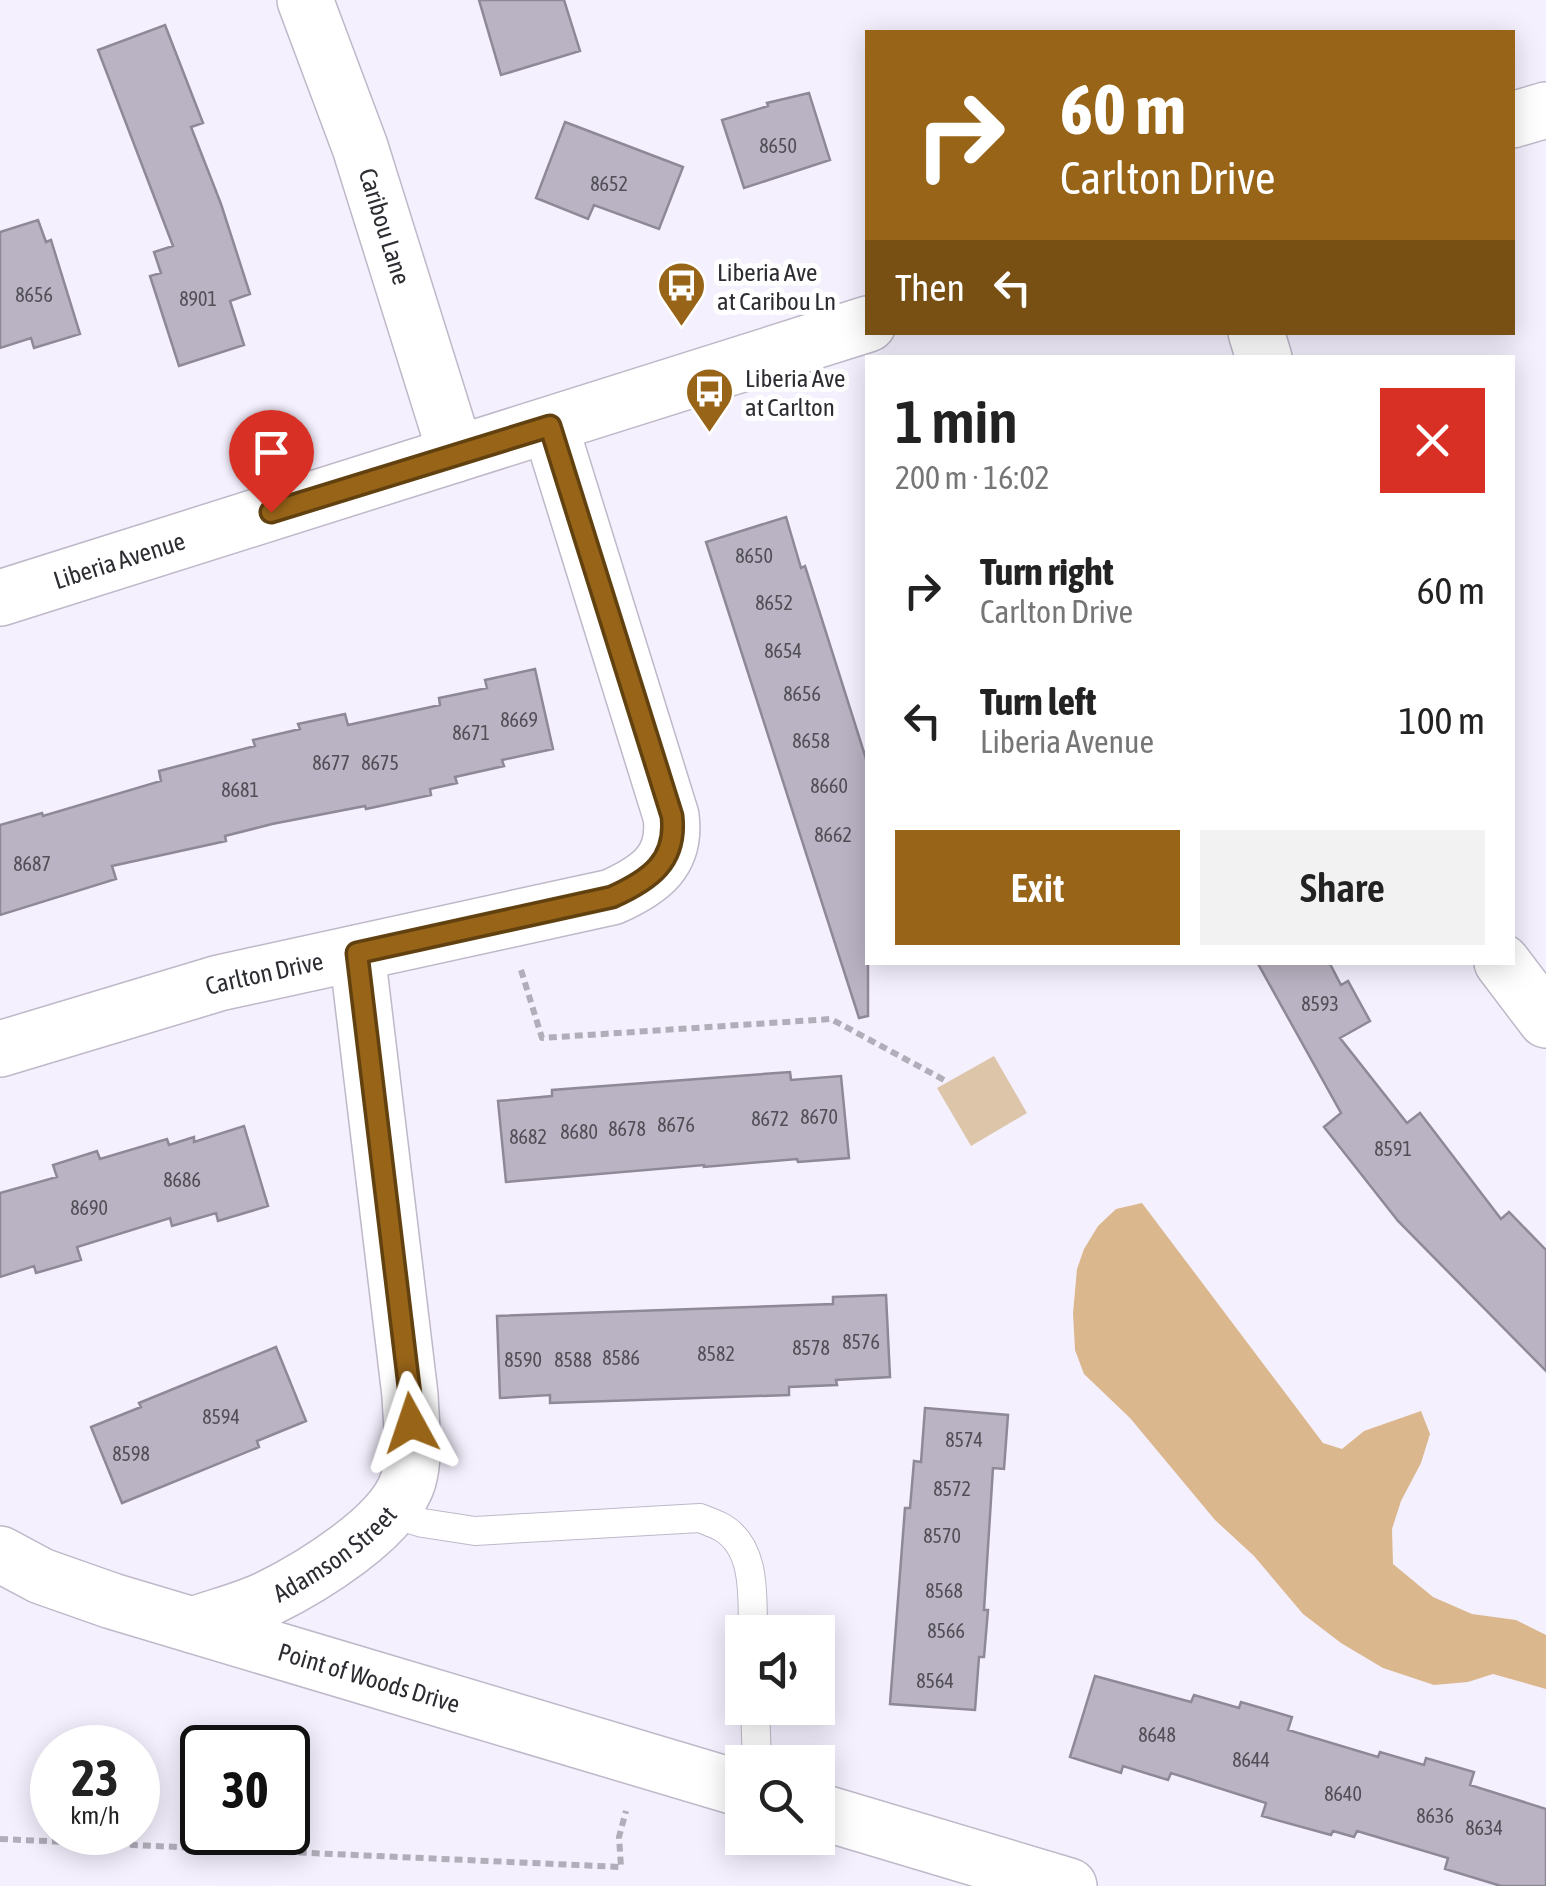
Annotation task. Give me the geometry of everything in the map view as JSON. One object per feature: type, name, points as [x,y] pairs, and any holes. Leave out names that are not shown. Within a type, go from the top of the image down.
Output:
[{"type":"street","name":"Caribou Lane","points":[[305,0],[360,146],[456,454]]},
{"type":"street","points":[[1515,119],[1546,110]]},
{"type":"street","name":"Liberia Avenue","points":[[0,598],[865,325]]},
{"type":"street","name":"Carlton Drive","points":[[0,1049],[219,983],[612,897],[658,870],[674,832],[672,816],[550,426]]},
{"type":"street","name":"Adamson Street","points":[[193,1625],[266,1599],[351,1548],[390,1512],[407,1483],[412,1450],[410,1395],[357,953]]},
{"type":"street","points":[[1504,965],[1546,1020]]},
{"type":"street","name":"Point of Woods Drive","points":[[0,1554],[41,1576],[112,1601],[725,1784]]},
{"type":"street","points":[[835,1816],[1069,1886]]},
{"type":"lane","points":[[390,1512],[422,1524],[474,1531],[700,1518],[725,1529],[744,1551],[751,1578],[752,1615]]},
{"type":"path","points":[[506,921],[542,1038],[832,1019],[948,1082]]},
{"type":"path","points":[[0,1839],[622,1867],[619,1837],[641,1759]]},
{"type":"shaded area","points":[[994,1056],[1027,1113],[971,1146],[937,1088]]},
{"type":"shaded area","points":[[1142,1203],[1323,1443],[1342,1449],[1364,1431],[1421,1411],[1430,1434],[1392,1529],[1393,1564],[1433,1597],[1472,1614],[1516,1620],[1546,1635],[1546,1689],[1493,1674],[1468,1682],[1434,1685],[1383,1668],[1341,1643],[1303,1614],[1254,1556],[1215,1520],[1130,1418],[1084,1374],[1075,1350],[1077,1269],[1098,1226],[1116,1209]]},
{"type":"building","points":[[479,0],[564,0],[580,51],[501,75]]},
{"type":"building","points":[[165,25],[203,123],[191,127],[250,294],[230,301],[244,345],[179,366],[150,276],[161,273],[154,252],[173,246],[98,50]]},
{"type":"building","points":[[809,93],[830,160],[744,188],[722,120]]},
{"type":"building","points":[[565,122],[683,167],[659,229],[594,205],[588,219],[536,198]]},
{"type":"building","points":[[38,220],[46,242],[51,240],[80,334],[34,348],[31,338],[0,348],[0,232]]},
{"type":"building","points":[[786,517],[801,568],[805,566],[865,756],[868,1016],[859,1018],[706,542]]},
{"type":"building","points":[[535,669],[553,749],[502,760],[504,766],[455,777],[457,783],[430,789],[431,795],[272,824],[225,836],[226,841],[112,866],[116,879],[0,915],[0,825],[161,781],[159,771],[255,746],[253,740],[300,729],[298,724],[345,714],[348,725],[440,705],[439,698],[487,688],[485,680]]},
{"type":"building","points":[[1259,965],[1331,965],[1341,985],[1348,981],[1370,1021],[1340,1038],[1407,1123],[1420,1113],[1501,1219],[1509,1212],[1546,1250],[1546,1371],[1398,1221],[1324,1127],[1341,1113]]},
{"type":"building","points":[[790,1072],[791,1080],[841,1076],[849,1158],[704,1165],[506,1182],[498,1101],[552,1096],[552,1090]]},
{"type":"building","points":[[244,1126],[268,1206],[218,1221],[216,1213],[172,1226],[170,1218],[77,1247],[81,1260],[36,1273],[34,1266],[0,1277],[0,1193],[57,1177],[53,1165],[97,1151],[100,1159],[167,1139],[169,1145],[194,1137],[194,1142]]},
{"type":"building","points":[[886,1295],[890,1377],[789,1387],[789,1395],[550,1403],[550,1395],[500,1398],[497,1316],[833,1304],[833,1297]]},
{"type":"building","points":[[276,1347],[306,1421],[257,1441],[259,1447],[122,1503],[91,1427]]},
{"type":"building","points":[[925,1408],[1008,1415],[1004,1469],[993,1468],[984,1610],[988,1610],[975,1710],[890,1704],[905,1508],[910,1508],[914,1461],[921,1462]]},
{"type":"building","points":[[1095,1676],[1191,1702],[1194,1695],[1239,1708],[1241,1702],[1292,1717],[1288,1730],[1378,1757],[1380,1752],[1424,1765],[1426,1758],[1474,1772],[1470,1785],[1546,1809],[1546,1886],[1501,1886],[1445,1869],[1448,1858],[1357,1831],[1354,1837],[1333,1831],[1331,1835],[1262,1816],[1266,1803],[1171,1773],[1168,1780],[1123,1766],[1121,1773],[1070,1757]]},
{"type":"place","name":"Liberia Ave at Caribou Ln","points":[[682,328]]},
{"type":"place","name":"Liberia Ave at Carlton","points":[[710,434]]},
{"type":"route","points":[[271,512],[550,426],[672,816],[674,832],[658,870],[612,897],[357,953],[411,1423]]}]
